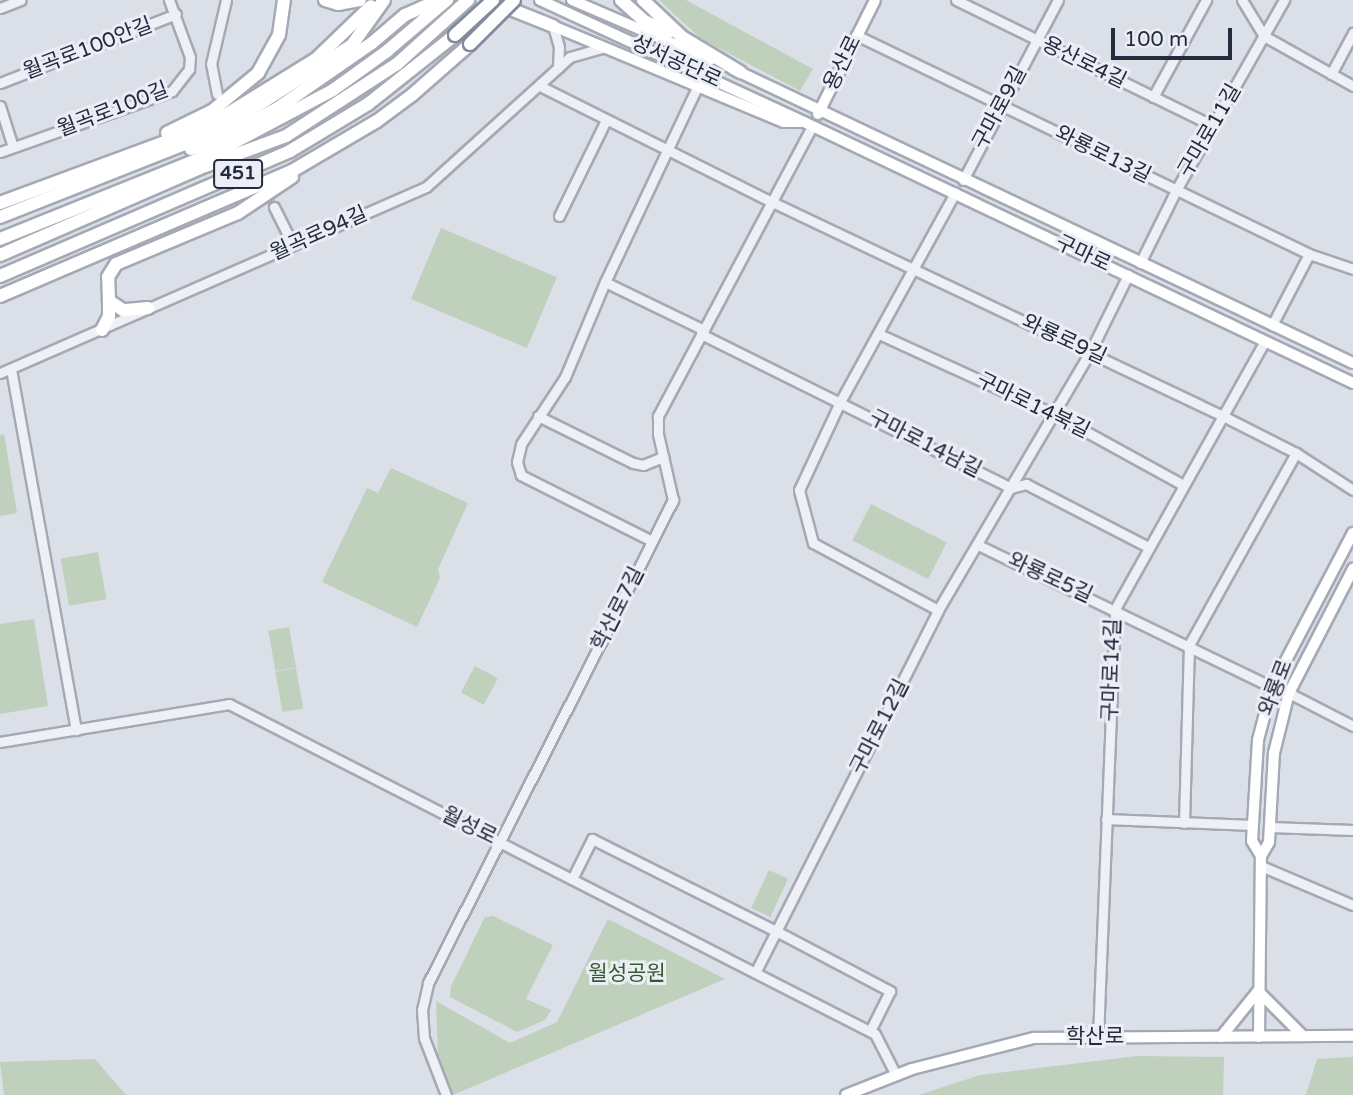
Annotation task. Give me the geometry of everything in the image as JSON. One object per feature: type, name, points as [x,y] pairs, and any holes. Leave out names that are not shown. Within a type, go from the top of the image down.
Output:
[{"type":"highway","points":[[118,158],[212,111],[258,73],[279,34],[284,0]]},
{"type":"highway","points":[[325,0],[338,4],[360,0]]},
{"type":"highway","points":[[0,203],[206,127],[316,59],[367,13],[375,0]]},
{"type":"highway","points":[[0,217],[210,134],[273,98],[352,45],[384,0]]},
{"type":"highway","points":[[104,176],[212,143],[278,108],[372,43],[405,15],[438,0]]},
{"type":"highway","points":[[0,239],[215,152],[333,90],[424,22],[447,0]]},
{"type":"highway","name":"451","points":[[0,255],[205,166],[286,135],[397,64],[468,0]]},
{"type":"highway","points":[[491,0],[553,26]]},
{"type":"highway","name":"451","points":[[0,276],[290,151],[368,104],[455,35],[491,0]]},
{"type":"highway","points":[[102,330],[108,316],[107,277],[116,264],[238,213],[377,121],[412,95],[470,44],[514,0]]},
{"type":"highway","points":[[621,0],[644,21],[682,37],[740,72]]},
{"type":"highway","points":[[643,0],[682,37]]},
{"type":"highway","points":[[0,296],[292,171],[377,121]]},
{"type":"highway","points":[[109,301],[123,310],[148,308]]},
{"type":"main road","name":"성서공단로","points":[[540,0],[808,123]]},
{"type":"main road","name":"성서공단로","points":[[572,0],[740,72],[820,110]]},
{"type":"main road","name":"용산로","points":[[808,123],[820,110],[875,0]]},
{"type":"main road","points":[[553,26],[607,46],[784,122],[808,123]]},
{"type":"main road","name":"구마로","points":[[820,110],[1353,363]]},
{"type":"main road","name":"구마로","points":[[808,123],[1353,383]]},
{"type":"main road","name":"와룡로","points":[[1261,861],[1252,841],[1258,740],[1272,687],[1353,533]]},
{"type":"main road","name":"와룡로","points":[[1259,1037],[1261,861],[1269,842],[1275,753],[1289,693],[1353,569]]},
{"type":"main road","points":[[1221,1037],[1258,991],[1303,1036]]},
{"type":"main road","name":"학산로","points":[[846,1095],[896,1075],[1034,1038],[1353,1036]]},
{"type":"street","points":[[0,8],[20,0]]},
{"type":"street","name":"월곡로100길","points":[[0,152],[172,91],[189,69],[190,57],[169,0]]},
{"type":"street","points":[[217,94],[211,64],[226,0]]},
{"type":"street","name":"용산로4길","points":[[956,0],[973,4],[1037,40],[1213,126]]},
{"type":"street","name":"구마로9길","points":[[963,180],[1058,0]]},
{"type":"street","points":[[1153,97],[1206,0]]},
{"type":"street","points":[[1242,0],[1264,36],[1353,86]]},
{"type":"street","name":"구마로11길","points":[[1140,263],[1176,190],[1284,0]]},
{"type":"street","name":"월곡로100안길","points":[[0,83],[176,14]]},
{"type":"street","points":[[553,26],[559,47],[558,68]]},
{"type":"street","points":[[1331,74],[1353,33]]},
{"type":"street","name":"와룡로13길","points":[[856,35],[1309,254],[1353,269]]},
{"type":"street","name":"월곡로94길","points":[[0,373],[426,187],[558,68],[583,51],[607,46]]},
{"type":"street","points":[[652,541],[521,475],[517,462],[521,444],[565,377],[605,282],[698,85]]},
{"type":"street","name":"와룡로9길","points":[[540,86],[770,201],[1221,415],[1296,453],[1353,490]]},
{"type":"street","points":[[0,106],[13,146]]},
{"type":"street","points":[[559,216],[606,120]]},
{"type":"street","name":"학산로7길","points":[[446,1095],[424,1038],[425,996],[439,958],[673,500],[663,457],[658,416],[808,123]]},
{"type":"street","points":[[938,610],[813,543],[799,490],[840,402],[955,193]]},
{"type":"street","points":[[274,207],[293,245]]},
{"type":"street","points":[[1272,325],[1309,254]]},
{"type":"street","name":"구마로12길","points":[[756,971],[938,610],[1090,352],[1128,275]]},
{"type":"street","name":"구마로14남길","points":[[605,282],[1011,488],[1026,484],[1149,547]]},
{"type":"street","name":"구마로14북길","points":[[879,334],[1054,414],[1183,485]]},
{"type":"street","name":"구마로14길","points":[[1098,1037],[1115,609],[1221,415],[1265,341]]},
{"type":"street","points":[[11,369],[76,730]]},
{"type":"street","points":[[538,416],[633,463],[643,465],[663,457]]},
{"type":"street","points":[[1184,823],[1189,645],[1296,453]]},
{"type":"street","name":"와룡로5길","points":[[978,545],[1272,687]]},
{"type":"street","points":[[1289,693],[1353,726]]},
{"type":"street","name":"월성로","points":[[0,742],[229,704],[870,1031],[875,1034],[896,1075]]},
{"type":"street","points":[[1106,819],[1253,825]]},
{"type":"street","points":[[1270,827],[1353,830]]},
{"type":"street","points":[[572,879],[592,839],[778,932],[890,991],[870,1031]]},
{"type":"street","points":[[1261,861],[1353,905]]},
{"type":"green space","points":[[659,0],[686,0],[813,69],[800,91],[700,38]]},
{"type":"green space","points":[[441,228],[557,277],[527,348],[411,299]]},
{"type":"green space","points":[[4,434],[17,513],[0,516],[0,435]]},
{"type":"green space","points":[[391,468],[468,503],[438,569],[440,578],[417,627],[322,582],[367,488],[378,493]]},
{"type":"green space","points":[[871,504],[947,543],[928,579],[852,541]]},
{"type":"green space","points":[[98,552],[106,599],[69,606],[61,559]]},
{"type":"green space","points":[[34,619],[48,706],[0,714],[0,624]]},
{"type":"green space","points":[[289,627],[296,667],[275,671],[268,631]]},
{"type":"green space","points":[[475,666],[498,678],[484,705],[461,692]]},
{"type":"green space","points":[[296,668],[303,708],[282,712],[275,672]]},
{"type":"green space","points":[[769,870],[788,879],[770,917],[751,908]]},
{"type":"green space","points":[[493,916],[553,945],[526,999],[551,1010],[545,1020],[517,1032],[450,997],[451,986],[485,917]]},
{"type":"green space","name":"월성공원","points":[[608,919],[725,979],[453,1095],[438,1056],[436,1001],[510,1043],[557,1022]]},
{"type":"green space","points":[[1137,1056],[1224,1057],[1223,1095],[919,1095],[980,1075]]},
{"type":"green space","points":[[1353,1057],[1353,1095],[1306,1095],[1317,1059]]},
{"type":"green space","points":[[95,1059],[126,1095],[4,1095],[0,1062]]},
{"type":"tunnel","points":[[243,146],[274,207]]}]
